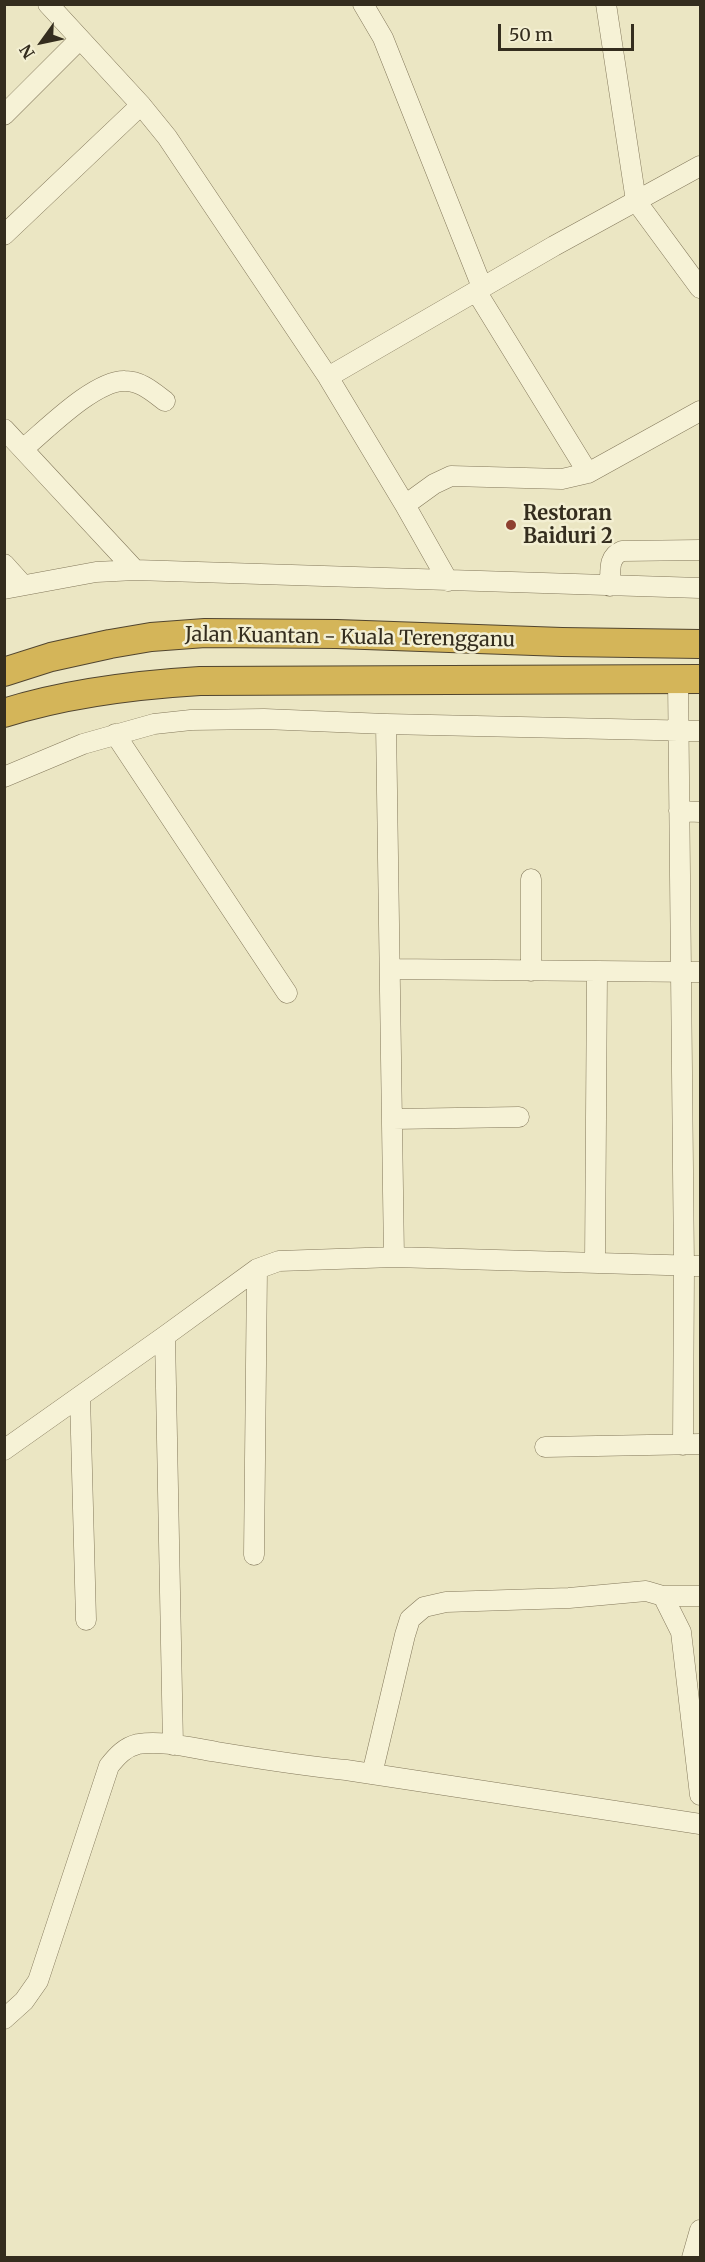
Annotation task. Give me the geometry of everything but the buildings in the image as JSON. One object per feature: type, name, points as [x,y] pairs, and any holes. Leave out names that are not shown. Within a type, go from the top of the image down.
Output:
[{"type":"highway","name":"Jalan Kuantan - Kuala Terengganu","points":[[4,672],[51,657],[110,644],[151,637],[205,633],[337,634],[562,642],[700,644]]},
{"type":"highway","name":"Jalan Kuantan - Kuala Terengganu","points":[[4,713],[109,690],[151,684],[200,681],[689,679]]},
{"type":"street","points":[[48,4],[141,105],[167,138],[328,377],[448,581]]},
{"type":"street","points":[[363,4],[383,38],[479,289],[588,473]]},
{"type":"street","points":[[606,4],[636,201],[700,288]]},
{"type":"street","points":[[4,115],[80,39]]},
{"type":"street","points":[[4,235],[141,105]]},
{"type":"street","points":[[328,377],[479,289],[700,166]]},
{"type":"street","points":[[23,449],[90,393],[117,381],[139,384],[165,401]]},
{"type":"street","points":[[405,505],[434,484],[451,476],[562,479],[588,473],[700,411]]},
{"type":"street","points":[[4,429],[135,570]]},
{"type":"street","points":[[610,586],[611,559],[622,551],[700,550]]},
{"type":"street","points":[[4,564],[13,586],[96,572],[135,570],[700,588]]},
{"type":"street","points":[[545,1447],[692,1444],[691,972],[679,811],[679,731],[689,679]]},
{"type":"street","points":[[4,777],[83,744],[115,734],[154,724],[191,720],[264,719],[700,731]]},
{"type":"street","points":[[386,724],[394,1257]]},
{"type":"street","points":[[115,734],[287,993]]},
{"type":"street","points":[[679,811],[700,812]]},
{"type":"street","points":[[531,879],[531,970]]},
{"type":"street","points":[[391,969],[691,972]]},
{"type":"street","points":[[595,1263],[597,971]]},
{"type":"street","points":[[393,1119],[519,1117]]},
{"type":"street","points":[[4,1450],[257,1269],[279,1261],[394,1257],[692,1266]]},
{"type":"street","points":[[254,1555],[257,1269]]},
{"type":"street","points":[[165,1336],[173,1745]]},
{"type":"street","points":[[80,1396],[86,1620]]},
{"type":"street","points":[[372,1774],[405,1635],[410,1619],[424,1607],[446,1602],[569,1598],[646,1591],[663,1596],[700,1596]]},
{"type":"street","points":[[663,1596],[681,1632],[700,1795]]},
{"type":"street","points":[[4,2019],[24,2001],[38,1982],[109,1766],[128,1747],[140,1744],[173,1745],[700,1824]]},
{"type":"street","points":[[692,2258],[700,2230]]},
{"type":"place","name":"Restoran Baiduri 2","points":[[511,525]]}]
